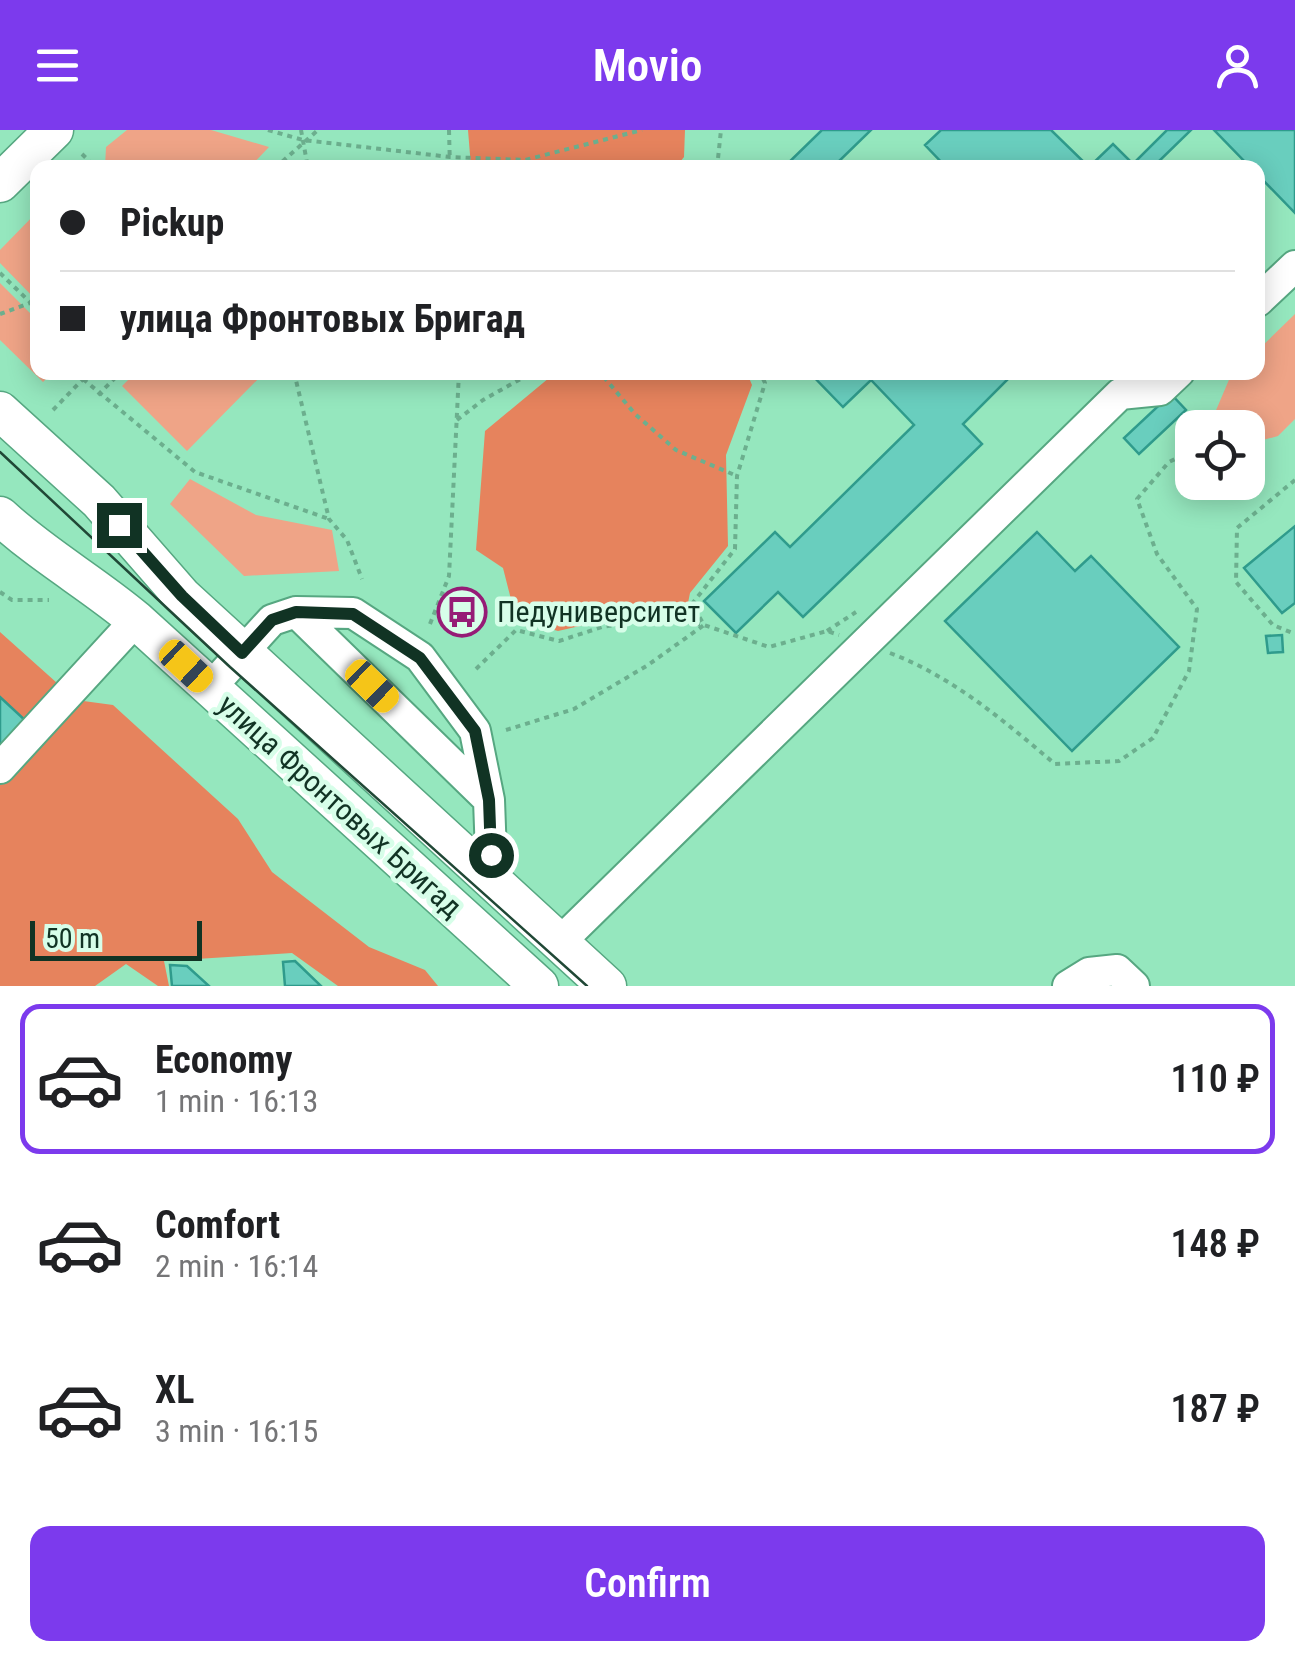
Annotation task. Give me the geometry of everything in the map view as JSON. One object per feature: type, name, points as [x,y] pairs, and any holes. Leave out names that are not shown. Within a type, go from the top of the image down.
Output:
[{"type":"main road","points":[[39,160],[68,142]]},
{"type":"main road","points":[[0,184],[30,165]]},
{"type":"main road","name":"улица Фронтовых Бригад","points":[[0,410],[98,501],[182,596],[242,653],[607,986]]},
{"type":"main road","name":"улица Фронтовых Бригад","points":[[0,516],[35,548],[136,620],[525,982]]},
{"type":"lane","points":[[1265,294],[1295,266]]},
{"type":"lane","points":[[559,943],[1120,394],[1160,390],[1171,380]]},
{"type":"lane","points":[[296,612],[489,800]]},
{"type":"lane","points":[[210,688],[272,620],[296,612],[353,614],[420,658],[475,731],[489,800],[492,882]]},
{"type":"lane","points":[[0,768],[136,620]]},
{"type":"lane","points":[[1068,986],[1089,973],[1117,970],[1134,986]]},
{"type":"path","points":[[268,130],[304,140],[450,157],[525,160],[642,130]]},
{"type":"path","points":[[301,130],[307,160]]},
{"type":"path","points":[[283,160],[318,130]]},
{"type":"path","points":[[450,130],[450,157]]},
{"type":"path","points":[[718,160],[721,130]]},
{"type":"path","points":[[68,142],[87,160]]},
{"type":"path","points":[[0,273],[30,303],[0,314]]},
{"type":"path","points":[[53,410],[82,380]]},
{"type":"path","points":[[84,380],[195,472],[330,519]]},
{"type":"path","points":[[98,395],[112,380]]},
{"type":"path","points":[[296,380],[330,519],[347,540],[362,578]]},
{"type":"path","points":[[430,624],[448,576],[458,380]]},
{"type":"path","points":[[455,422],[519,380]]},
{"type":"path","points":[[606,380],[635,414],[676,450],[736,476]]},
{"type":"path","points":[[704,625],[692,604],[735,550],[736,476],[763,380]]},
{"type":"path","points":[[476,669],[516,630],[559,641],[602,627],[662,616],[704,625],[769,647],[826,631],[927,667],[1006,722],[1055,764],[1119,761],[1153,738],[1188,671],[1197,609],[1157,554],[1137,499],[1175,459]]},
{"type":"path","points":[[1295,480],[1238,528],[1236,582],[1273,625],[1295,630]]},
{"type":"path","points":[[0,592],[12,600],[48,600]]},
{"type":"path","points":[[506,730],[574,710],[704,625]]},
{"type":"shaded area","points":[[127,130],[211,130],[269,147],[257,160],[105,160],[106,147]]},
{"type":"shaded area","points":[[468,130],[685,130],[682,160],[470,160]]},
{"type":"shaded area","points":[[30,219],[30,294],[0,263],[0,250]]},
{"type":"shaded area","points":[[0,283],[30,313],[30,369],[0,340]]},
{"type":"shaded area","points":[[1295,314],[1295,419],[1278,436],[1265,439],[1265,410],[1216,410],[1229,380],[1265,380],[1265,343]]},
{"type":"shaded area","points":[[128,380],[257,380],[187,451],[122,386]]},
{"type":"shaded area","points":[[547,380],[750,380],[752,385],[726,455],[728,546],[690,593],[686,613],[654,609],[558,631],[516,619],[503,568],[476,550],[485,431]]},
{"type":"shaded area","points":[[190,479],[256,515],[332,530],[339,571],[244,576],[170,504]]},
{"type":"shaded area","points":[[0,632],[76,700],[113,705],[238,819],[272,872],[369,947],[425,970],[438,986],[338,986],[292,953],[164,961],[169,986],[158,986],[126,964],[95,986],[0,986]]},
{"type":"building","points":[[822,130],[871,130],[840,160],[791,160]]},
{"type":"building","points":[[941,130],[1051,130],[1082,160],[939,160],[925,145]]},
{"type":"building","points":[[1167,130],[1191,130],[1160,160],[1137,160]]},
{"type":"building","points":[[1214,130],[1295,130],[1295,213],[1265,182],[1265,160],[1243,160]]},
{"type":"building","points":[[1113,144],[1129,160],[1096,160]]},
{"type":"building","points":[[817,380],[871,380],[843,407]]},
{"type":"building","points":[[871,380],[1007,380],[963,424],[982,444],[803,617],[778,592],[736,633],[704,601],[775,532],[790,547],[914,425]]},
{"type":"building","points":[[1171,394],[1186,410],[1175,410],[1175,420],[1139,454],[1124,438]]},
{"type":"building","points":[[1295,526],[1295,603],[1282,613],[1244,568]]},
{"type":"building","points":[[1037,532],[1075,571],[1091,556],[1179,647],[1072,751],[945,621]]},
{"type":"building","points":[[1282,635],[1283,652],[1268,653],[1266,636]]},
{"type":"building","points":[[0,697],[27,722],[0,750]]},
{"type":"building","points":[[295,961],[321,986],[285,986],[283,962]]},
{"type":"building","points":[[170,965],[187,966],[209,986],[172,986]]},
{"type":"tram line","points":[[0,452],[230,667],[587,986]]},
{"type":"place","name":"Педуниверситет","points":[[462,612]]},
{"type":"route","points":[[119,525],[182,596],[242,653],[272,620],[296,612],[353,614],[420,658],[475,731],[489,800],[491,855]]}]
